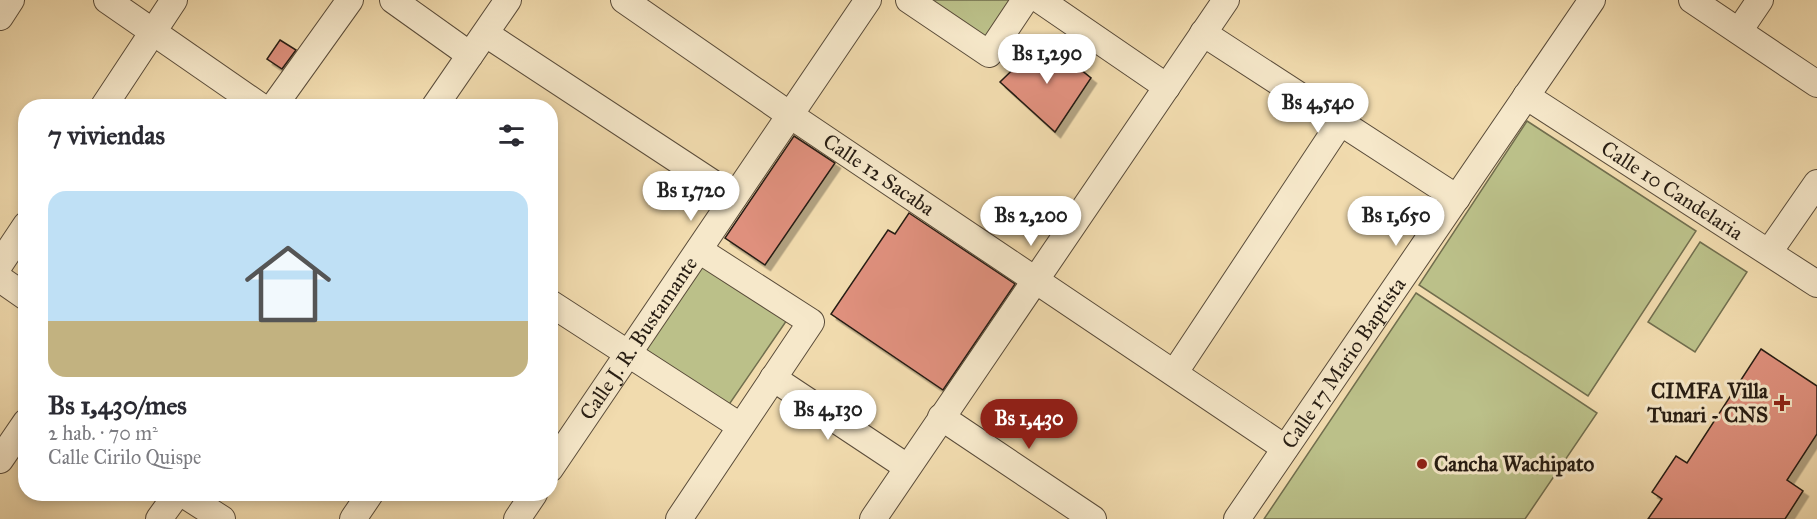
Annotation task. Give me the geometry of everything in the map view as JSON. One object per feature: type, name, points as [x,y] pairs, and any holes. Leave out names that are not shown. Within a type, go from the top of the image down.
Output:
[{"type":"street","points":[[0,17],[11,0]]},
{"type":"street","points":[[107,0],[252,99]]},
{"type":"street","points":[[109,99],[174,0]]},
{"type":"street","points":[[268,99],[350,0]]},
{"type":"street","points":[[393,0],[470,55]]},
{"type":"street","points":[[440,99],[508,0]]},
{"type":"street","name":"Calle 12 Sacaba","points":[[624,0],[790,115],[1285,448]]},
{"type":"street","name":"Calle J. R. Bustamante","points":[[558,457],[868,0]]},
{"type":"street","points":[[909,0],[989,54],[1025,0]]},
{"type":"street","points":[[1040,0],[1167,87]]},
{"type":"street","points":[[873,519],[1226,0]]},
{"type":"street","name":"Calle 17 Mario Baptista","points":[[1237,519],[1592,0]]},
{"type":"street","points":[[1692,0],[1817,84]]},
{"type":"street","points":[[1739,31],[1760,0]]},
{"type":"street","points":[[1203,33],[1456,198]]},
{"type":"street","points":[[486,34],[734,197]]},
{"type":"street","name":"Calle 10 Candelaria","points":[[1526,96],[1817,284]]},
{"type":"street","points":[[1175,372],[1340,123]]},
{"type":"street","points":[[1769,252],[1817,183]]},
{"type":"street","points":[[0,264],[18,237]]},
{"type":"street","points":[[678,519],[811,322],[699,250]]},
{"type":"street","points":[[0,279],[18,291]]},
{"type":"street","points":[[558,308],[740,426]]},
{"type":"street","points":[[773,378],[907,467]]},
{"type":"street","points":[[941,417],[1094,519]]},
{"type":"street","points":[[0,460],[18,434]]},
{"type":"street","points":[[159,519],[172,501]]},
{"type":"street","points":[[194,501],[222,519]]},
{"type":"street","points":[[353,519],[365,501]]},
{"type":"street","points":[[517,519],[529,501]]},
{"type":"green space","points":[[931,0],[1012,0],[986,37]]},
{"type":"green space","points":[[1527,121],[1696,231],[1588,396],[1419,285]]},
{"type":"green space","points":[[1700,242],[1747,272],[1695,352],[1648,322]]},
{"type":"green space","points":[[700,260],[787,320],[728,406],[641,346]]},
{"type":"green space","name":"Cancha Wachipato","points":[[1416,293],[1597,413],[1525,519],[1264,519]]},
{"type":"building","points":[[280,40],[296,50],[282,69],[267,59]]},
{"type":"building","points":[[1032,51],[1060,53],[1091,78],[1055,132],[1000,82]]},
{"type":"building","points":[[794,136],[835,163],[765,265],[725,238]]},
{"type":"building","points":[[909,213],[1015,284],[943,390],[831,314],[888,230],[895,234]]},
{"type":"building","points":[[1761,349],[1817,386],[1817,434],[1787,480],[1803,491],[1785,519],[1648,519],[1662,499],[1652,492],[1676,456],[1687,463]]},
{"type":"place","name":"CIMFA Villa Tunari - CNS","points":[[1782,403]]},
{"type":"place","name":"Cancha Wachipato","points":[[1422,464]]}]
